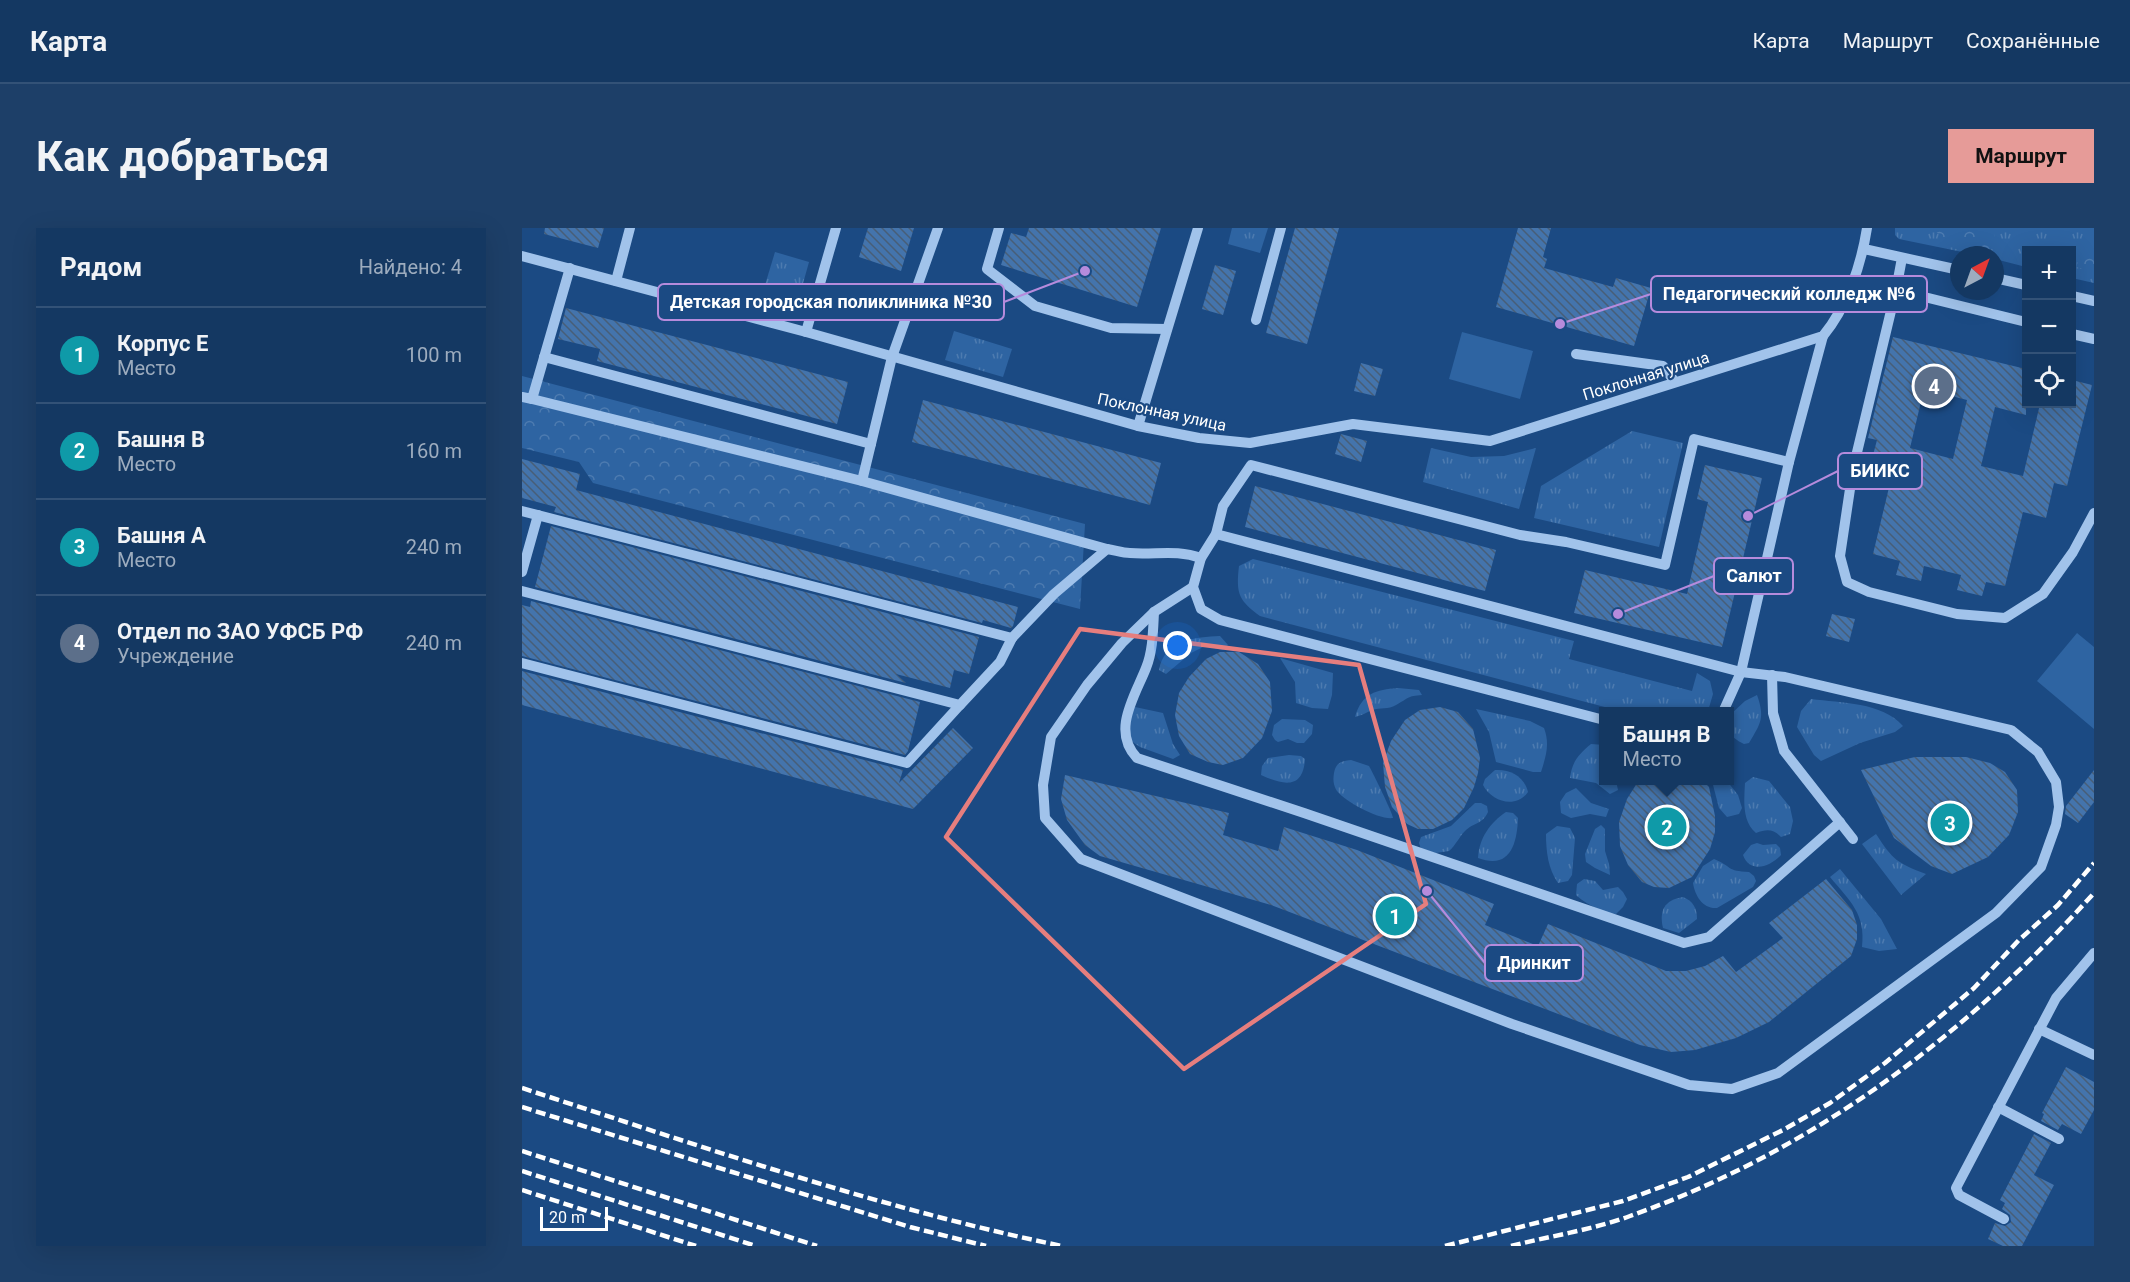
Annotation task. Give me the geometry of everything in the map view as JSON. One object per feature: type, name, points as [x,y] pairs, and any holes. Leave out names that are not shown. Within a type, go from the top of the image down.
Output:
[{"type":"street","points":[[616,281],[630,228]]},
{"type":"street","points":[[806,332],[836,228]]},
{"type":"street","points":[[862,482],[892,357],[938,228]]},
{"type":"street","points":[[999,228],[987,269],[1035,306],[1111,328],[1167,329]]},
{"type":"street","points":[[1138,426],[1198,228]]},
{"type":"street","points":[[1256,320],[1281,228]]},
{"type":"street","points":[[1725,707],[1741,672],[1790,462],[1823,336],[1834,323],[1848,294],[1864,249],[1867,228]]},
{"type":"street","points":[[1864,249],[1950,268]]},
{"type":"street","name":"Поклонная улица","points":[[522,256],[806,332],[1138,426],[1199,438],[1250,443],[1353,424],[1490,441],[1823,336]]},
{"type":"street","points":[[1902,258],[1853,469],[1840,555],[1847,582],[1869,592],[1957,614],[2005,618],[2043,594],[2073,552],[2094,513]]},
{"type":"street","points":[[570,268],[544,357],[527,398],[862,482],[1107,549],[1129,553],[1177,552],[1201,558]]},
{"type":"street","points":[[2004,280],[2022,284]]},
{"type":"street","points":[[1896,290],[2022,321]]},
{"type":"street","points":[[2076,297],[2094,301]]},
{"type":"street","points":[[2076,334],[2094,339]]},
{"type":"street","points":[[1576,354],[1663,366],[1675,382]]},
{"type":"street","points":[[544,357],[871,444]]},
{"type":"street","points":[[1599,719],[1220,620],[1202,609],[1193,587],[1201,558],[1216,534],[1224,506],[1251,465],[1520,536],[1566,542],[1665,565],[1694,439],[1790,462]]},
{"type":"street","points":[[522,511],[1012,638]]},
{"type":"street","points":[[522,572],[538,515]]},
{"type":"street","points":[[1193,587],[1154,612],[1122,643],[1051,737],[1043,785],[1045,818],[1081,859],[1512,1024],[1689,1085],[1732,1089],[1778,1073],[1996,913],[2041,867],[2056,825],[2059,807],[2056,782],[2038,752],[2011,730],[1785,677],[1741,672],[1216,534]]},
{"type":"street","points":[[522,663],[907,763],[1000,662],[1012,638],[1053,594],[1107,549]]},
{"type":"street","points":[[522,591],[960,705]]},
{"type":"street","points":[[1154,612],[1152,642],[1147,667],[1134,692],[1127,717],[1126,740],[1129,750],[1137,758],[1684,943],[1709,937],[1840,822]]},
{"type":"street","points":[[1772,675],[1773,713],[1784,751],[1853,839]]},
{"type":"street","points":[[2004,1219],[1959,1195],[1956,1188],[2056,998],[2094,953]]},
{"type":"street","points":[[2039,1029],[2094,1055]]},
{"type":"street","points":[[1998,1107],[2059,1139]]},
{"type":"highlighted area","points":[[1080,629],[1359,665],[1426,904],[1184,1069],[946,837]]},
{"type":"green space","points":[[1232,228],[1268,228],[1260,253],[1228,244]]},
{"type":"green space","points":[[1895,228],[2094,228],[2094,283],[2076,279],[2076,246],[2022,246],[2022,266],[2004,261],[2004,246],[1950,246],[1950,249],[1899,239],[1895,235]]},
{"type":"green space","points":[[1931,228],[1996,228],[1992,246],[1963,246],[1941,236]]},
{"type":"green space","points":[[2094,245],[2094,271],[2076,267],[2082,251]]},
{"type":"green space","points":[[775,252],[809,262],[797,305],[762,295]]},
{"type":"green space","points":[[954,331],[1012,349],[1003,377],[945,360]]},
{"type":"green space","points":[[1462,332],[1533,351],[1520,399],[1449,379]]},
{"type":"green space","points":[[522,376],[1085,524],[1080,609],[593,483],[579,462],[522,448]]},
{"type":"green space","points":[[1632,431],[1683,443],[1659,547],[1534,518],[1541,486]]},
{"type":"green space","points":[[1431,448],[1471,457],[1504,456],[1536,448],[1519,509],[1423,482]]},
{"type":"green space","points":[[1253,559],[1574,641],[1569,659],[1692,691],[1697,673],[1710,681],[1713,694],[1709,707],[1605,707],[1260,616],[1247,605],[1240,595],[1239,566]]},
{"type":"green space","points":[[2077,633],[2094,647],[2094,729],[2037,681]]},
{"type":"green space","points":[[1220,636],[1228,645],[1223,650],[1205,646],[1191,653],[1166,674],[1159,670],[1167,652],[1174,646],[1191,639]]},
{"type":"green space","points":[[1280,658],[1333,673],[1332,695],[1328,709],[1312,708],[1296,703],[1295,682]]},
{"type":"green space","points":[[1398,688],[1419,690],[1422,695],[1411,697],[1393,707],[1375,709],[1355,717],[1362,703],[1371,694]]},
{"type":"green space","points":[[1757,695],[1761,715],[1749,743],[1744,744],[1734,737],[1734,711],[1745,701]]},
{"type":"green space","points":[[1811,699],[1873,708],[1894,718],[1903,726],[1895,732],[1860,743],[1821,761],[1814,755],[1797,727],[1801,711]]},
{"type":"green space","points":[[1135,707],[1163,713],[1173,744],[1180,755],[1173,759],[1140,747],[1128,739],[1128,718]]},
{"type":"green space","points":[[1476,709],[1530,721],[1544,728],[1547,745],[1541,772],[1496,762],[1489,732]]},
{"type":"green space","points":[[1282,719],[1305,720],[1313,725],[1312,734],[1304,743],[1288,739],[1278,742],[1272,735],[1274,725]]},
{"type":"green space","points":[[1591,744],[1599,745],[1599,785],[1617,785],[1618,790],[1610,794],[1596,783],[1570,778],[1576,759]]},
{"type":"green space","points":[[1301,756],[1305,759],[1300,776],[1296,780],[1284,783],[1261,775],[1262,766],[1268,758]]},
{"type":"green space","points":[[1351,760],[1369,766],[1393,818],[1380,816],[1363,809],[1337,791],[1334,782],[1336,766]]},
{"type":"green space","points":[[1495,770],[1516,775],[1526,786],[1528,792],[1511,802],[1492,796],[1483,785],[1485,779]]},
{"type":"green space","points":[[1753,777],[1769,781],[1790,807],[1793,821],[1790,834],[1781,837],[1770,830],[1756,833],[1751,828],[1746,817],[1744,797],[1745,783]]},
{"type":"green space","points":[[1713,785],[1730,785],[1738,795],[1742,808],[1739,814],[1727,817],[1719,808]]},
{"type":"green space","points":[[1576,788],[1591,803],[1609,809],[1606,817],[1590,814],[1571,818],[1561,813],[1560,802],[1566,793]]},
{"type":"green space","points":[[1475,803],[1487,806],[1488,812],[1483,819],[1465,831],[1449,851],[1436,853],[1421,849],[1419,843],[1421,837],[1451,826]]},
{"type":"green space","points":[[1506,812],[1513,813],[1518,818],[1516,837],[1510,852],[1498,860],[1489,861],[1478,858],[1486,832]]},
{"type":"green space","points":[[1601,825],[1605,829],[1605,851],[1610,875],[1586,862],[1585,854],[1595,829]]},
{"type":"green space","points":[[1557,826],[1570,828],[1575,838],[1572,875],[1568,881],[1558,883],[1550,866],[1546,840],[1546,834]]},
{"type":"green space","points":[[1876,834],[1896,860],[1926,874],[1901,895],[1862,844]]},
{"type":"green space","points":[[1776,844],[1780,848],[1781,855],[1771,863],[1760,867],[1750,865],[1743,855],[1751,845]]},
{"type":"green space","points":[[1714,859],[1733,870],[1749,872],[1756,881],[1753,887],[1717,908],[1712,908],[1700,901],[1693,883],[1703,866]]},
{"type":"green space","points":[[1840,869],[1881,919],[1897,949],[1879,951],[1862,947],[1862,926],[1859,917],[1850,901],[1830,877]]},
{"type":"green space","points":[[1584,879],[1595,881],[1603,890],[1618,887],[1627,899],[1623,907],[1616,914],[1611,914],[1580,898],[1576,895],[1577,884]]},
{"type":"green space","points":[[1683,897],[1694,905],[1697,919],[1679,933],[1663,928],[1664,907],[1671,901]]},
{"type":"building","points":[[545,228],[604,228],[598,248],[544,234]]},
{"type":"building","points":[[868,228],[914,228],[901,271],[859,257]]},
{"type":"building","points":[[1029,228],[1161,228],[1137,307],[1001,265],[1011,233],[1026,237]]},
{"type":"building","points":[[1295,228],[1339,228],[1307,344],[1266,333]]},
{"type":"building","points":[[1518,228],[1551,228],[1543,257],[1547,259],[1544,268],[1613,287],[1616,278],[1651,288],[1634,346],[1496,307]]},
{"type":"building","points":[[1215,265],[1236,271],[1223,315],[1202,309]]},
{"type":"building","points":[[566,308],[848,382],[837,424],[597,361],[600,349],[558,339]]},
{"type":"building","points":[[1893,337],[2022,368],[2022,408],[2026,408],[2026,415],[1995,407],[1981,466],[2023,476],[2039,408],[2076,408],[2076,381],[2092,385],[2067,486],[2054,483],[2046,518],[2023,512],[2005,586],[1986,582],[1982,596],[1957,590],[1961,575],[1924,566],[1921,581],[1896,575],[1900,561],[1873,554],[1892,475],[1869,470],[1877,440],[1868,438]],"holes":[[[1924,389],[1967,400],[1953,459],[1910,448]]]},
{"type":"building","points":[[1361,363],[1383,369],[1375,396],[1354,391]]},
{"type":"building","points":[[923,400],[1161,463],[1150,505],[912,442]]},
{"type":"building","points":[[1341,434],[1367,441],[1361,462],[1335,454]]},
{"type":"building","points":[[522,459],[580,474],[576,490],[1018,607],[1013,626],[1011,628],[983,620],[982,623],[554,512],[556,507],[522,498]]},
{"type":"building","points":[[1705,465],[1762,478],[1722,647],[1574,613],[1585,570],[1687,594],[1708,502],[1697,499]]},
{"type":"building","points":[[1255,486],[1496,550],[1485,591],[1245,527]]},
{"type":"building","points":[[551,526],[979,637],[969,674],[954,670],[950,688],[896,674],[906,683],[535,587]]},
{"type":"building","points":[[531,601],[920,702],[908,751],[905,755],[522,656],[522,605],[530,607]]},
{"type":"building","points":[[1832,614],[1855,619],[1849,642],[1826,636]]},
{"type":"building","points":[[1220,652],[1239,652],[1258,664],[1270,682],[1272,711],[1262,738],[1243,758],[1223,765],[1208,762],[1190,754],[1179,736],[1175,715],[1179,693],[1189,677],[1206,659]]},
{"type":"building","points":[[522,671],[903,770],[899,783],[953,728],[973,748],[913,809],[522,705]]},
{"type":"building","points":[[1440,707],[1458,712],[1473,729],[1480,758],[1478,773],[1464,808],[1452,820],[1433,829],[1418,829],[1407,824],[1392,807],[1385,787],[1383,763],[1391,741],[1405,720],[1420,710]]},
{"type":"building","points":[[1915,757],[1966,757],[1990,763],[2005,772],[2017,790],[2018,812],[2009,835],[1988,857],[1952,874],[1931,866],[1894,838],[1861,770]]},
{"type":"building","points":[[2094,770],[2094,802],[2078,823],[2065,814],[2066,806]]},
{"type":"building","points":[[1065,775],[1229,813],[1223,835],[1278,851],[1284,827],[1357,850],[1494,904],[1485,925],[1538,946],[1548,924],[1666,971],[1686,971],[1705,966],[1723,956],[1736,972],[1783,938],[1769,923],[1826,879],[1852,910],[1857,925],[1857,939],[1851,956],[1769,1022],[1736,1038],[1695,1050],[1671,1052],[1640,1045],[1271,905],[1100,856],[1085,845],[1067,820],[1061,799]]},
{"type":"building","points":[[1636,785],[1707,785],[1709,787],[1715,816],[1715,832],[1710,849],[1692,877],[1669,888],[1654,887],[1642,882],[1628,865],[1620,846],[1619,822],[1627,799]]},
{"type":"building","points":[[2066,1067],[2094,1082],[2094,1110],[2081,1134],[2062,1124],[2058,1130],[2041,1121],[2044,1114],[2042,1113]]},
{"type":"building","points":[[2034,1134],[2051,1143],[2034,1175],[2054,1185],[2022,1246],[2003,1246],[1988,1239],[1995,1223],[2005,1226],[2011,1222],[2010,1215],[2002,1209],[2005,1203],[2000,1200]]},
{"type":"railway","points":[[1445,1246],[1623,1201],[1688,1177],[1783,1130],[1830,1103],[1885,1063],[1974,988],[2019,940],[2058,905],[2094,863]]},
{"type":"railway","points":[[1511,1246],[1586,1229],[1630,1216],[1697,1189],[1762,1158],[1823,1123],[1882,1084],[1939,1041],[1993,995],[2094,893]]},
{"type":"railway","points":[[522,1088],[857,1195],[993,1231],[1062,1246]]},
{"type":"railway","points":[[522,1107],[910,1227],[986,1246]]},
{"type":"railway","points":[[522,1151],[817,1246]]},
{"type":"railway","points":[[522,1171],[756,1246]]},
{"type":"railway","points":[[522,1190],[696,1246]]},
{"type":"place","name":"Детская городская поликлиника №30","points":[[1085,271]]},
{"type":"place","name":"Педагогический колледж №6","points":[[1560,324]]},
{"type":"place","name":"Отдел по ЗАО УФСБ РФ","points":[[1934,386]]},
{"type":"place","name":"БИИКС","points":[[1748,516]]},
{"type":"place","name":"Салют","points":[[1618,614]]},
{"type":"place","name":"Башня А","points":[[1950,823]]},
{"type":"place","name":"Башня B","points":[[1667,827]]},
{"type":"place","name":"Дринкит","points":[[1427,891]]},
{"type":"place","name":"Корпус E","points":[[1395,916]]}]
